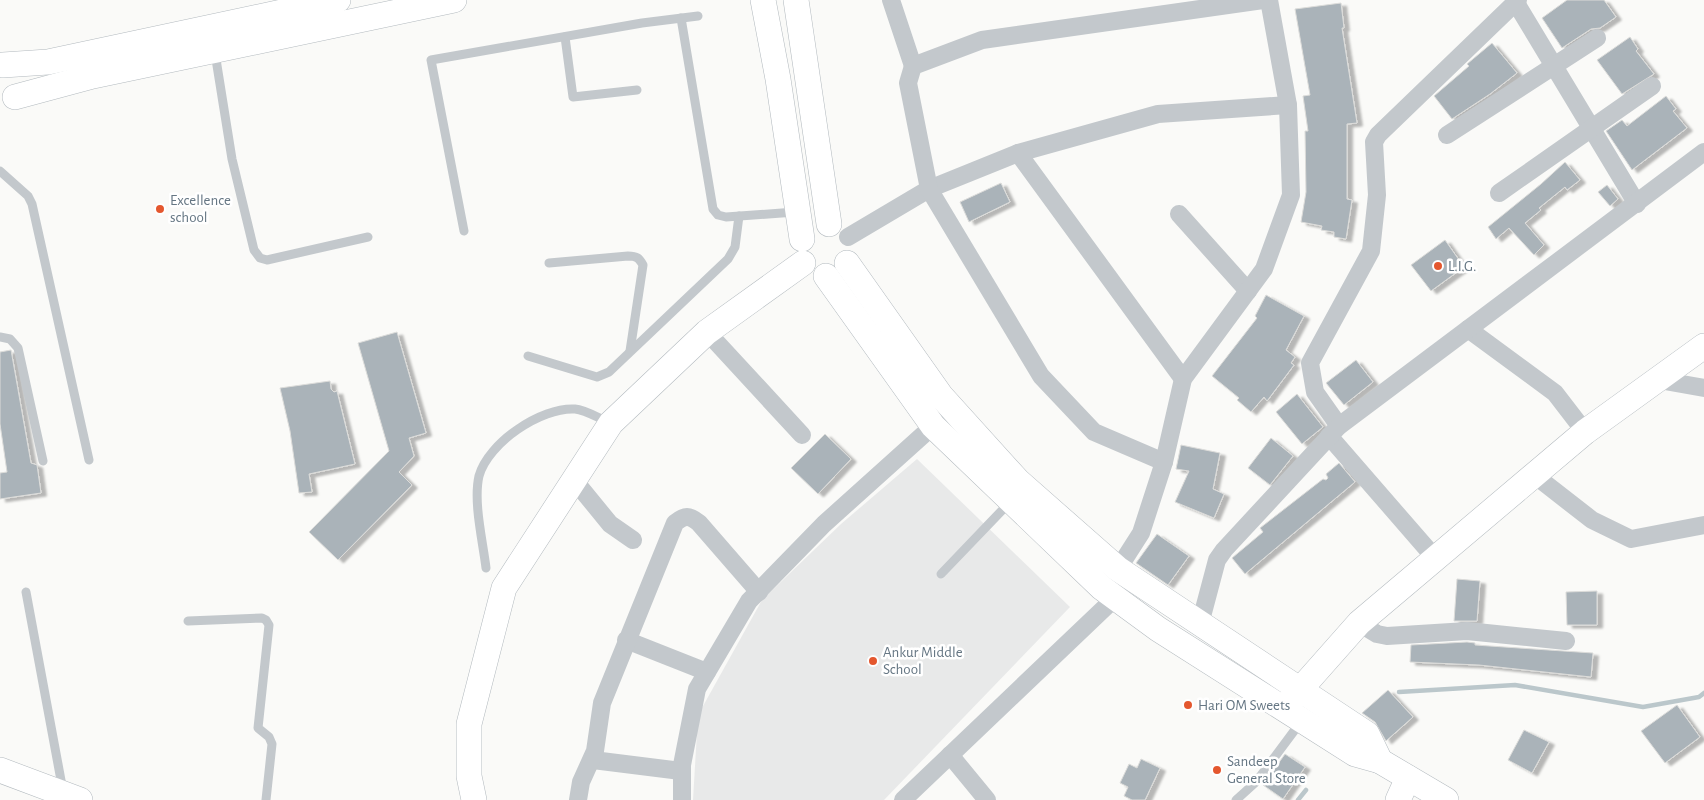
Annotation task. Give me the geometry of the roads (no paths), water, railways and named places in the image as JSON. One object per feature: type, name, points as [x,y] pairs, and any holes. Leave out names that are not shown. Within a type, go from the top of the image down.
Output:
[{"type":"street","points":[[1,65],[48,62],[338,0]]},
{"type":"street","points":[[8,104],[93,76],[454,0]]},
{"type":"street","points":[[763,0],[778,79],[798,211],[802,251],[817,274],[837,269],[850,254],[838,231],[797,0]]},
{"type":"street","points":[[891,0],[913,66],[908,83],[929,189],[1041,376],[1094,432],[1164,462]]},
{"type":"street","points":[[913,66],[982,40],[1263,0]]},
{"type":"street","points":[[1118,569],[1141,532],[1164,462],[1183,379],[1264,269],[1291,195],[1288,105],[1269,0]]},
{"type":"street","points":[[1435,558],[1334,431],[1315,392],[1310,363],[1371,251],[1377,195],[1375,138],[1517,1],[1553,67],[1637,204]]},
{"type":"street","points":[[1448,136],[1597,38]]},
{"type":"street","points":[[1,65],[10,69],[17,82],[8,104]]},
{"type":"street","points":[[1499,193],[1652,86]]},
{"type":"street","points":[[474,800],[469,776],[470,724],[504,588],[611,423],[707,332],[802,251],[813,227],[838,231],[929,189],[1018,153],[1158,114],[1288,105]]},
{"type":"street","points":[[1200,624],[1217,560],[1224,550],[1334,431],[1704,152]]},
{"type":"street","points":[[1018,153],[1183,379]]},
{"type":"street","points":[[1179,214],[1248,291]]},
{"type":"street","points":[[837,269],[933,426],[1010,502],[1102,588],[1158,628],[1355,754],[1380,761]]},
{"type":"street","points":[[837,269],[941,396],[1018,481],[1118,569],[1367,734],[1380,761],[1403,789],[1446,800]]},
{"type":"street","points":[[1468,329],[1555,393],[1585,432]]},
{"type":"street","points":[[707,332],[802,434]]},
{"type":"street","points":[[1293,714],[1300,689],[1359,623],[1585,432],[1704,346]]},
{"type":"street","points":[[1659,380],[1704,388]]},
{"type":"street","points":[[682,800],[682,771],[697,689],[749,601],[824,524],[933,426]]},
{"type":"street","points":[[1533,474],[1592,520],[1631,539],[1704,525]]},
{"type":"street","points":[[574,480],[610,524],[633,540]]},
{"type":"street","points":[[578,800],[581,782],[593,760],[599,714],[626,640],[675,523],[683,516],[690,516],[699,523],[759,592]]},
{"type":"street","points":[[903,800],[1116,597]]},
{"type":"street","points":[[1359,623],[1378,634],[1387,636],[1467,631],[1566,641]]},
{"type":"street","points":[[626,640],[707,672]]},
{"type":"street","points":[[950,755],[987,800]]},
{"type":"street","points":[[593,760],[682,771]]},
{"type":"street","points":[[0,770],[72,797]]},
{"type":"street","points":[[456,800],[457,793],[469,776]]},
{"type":"lane","points":[[464,231],[431,60],[698,16]]},
{"type":"lane","points":[[681,18],[713,209],[718,215],[739,216],[798,211]]},
{"type":"lane","points":[[565,37],[573,97],[637,90]]},
{"type":"lane","points":[[214,50],[232,158],[254,250],[260,258],[267,260],[368,237]]},
{"type":"lane","points":[[0,171],[28,196],[32,204],[89,460]]},
{"type":"lane","points":[[528,356],[597,377],[609,372],[728,259],[735,247],[739,216]]},
{"type":"lane","points":[[549,263],[628,256],[636,256],[640,260],[643,265],[630,352]]},
{"type":"lane","points":[[0,337],[10,339],[18,348],[44,461]]},
{"type":"lane","points":[[486,568],[478,494],[479,476],[489,456],[506,437],[530,421],[558,411],[575,409],[611,423]]},
{"type":"lane","points":[[941,574],[1010,502]]},
{"type":"lane","points":[[26,592],[72,797]]},
{"type":"lane","points":[[188,621],[262,618],[269,625],[258,728],[269,737],[272,744],[266,800]]},
{"type":"lane","points":[[1236,800],[1256,782],[1293,714]]},
{"type":"waterway","points":[[1399,692],[1515,685],[1643,707],[1699,697],[1704,693]]},
{"type":"waterway","points":[[1298,800],[1306,790]]},
{"type":"place","name":"Excellence school","points":[[160,209]]},
{"type":"place","name":"L.I.G.","points":[[1438,266]]},
{"type":"place","name":"Ankur Middle School","points":[[873,661]]},
{"type":"place","name":"Hari OM Sweets","points":[[1188,705]]},
{"type":"place","name":"Sandeep General Store","points":[[1217,770]]}]
